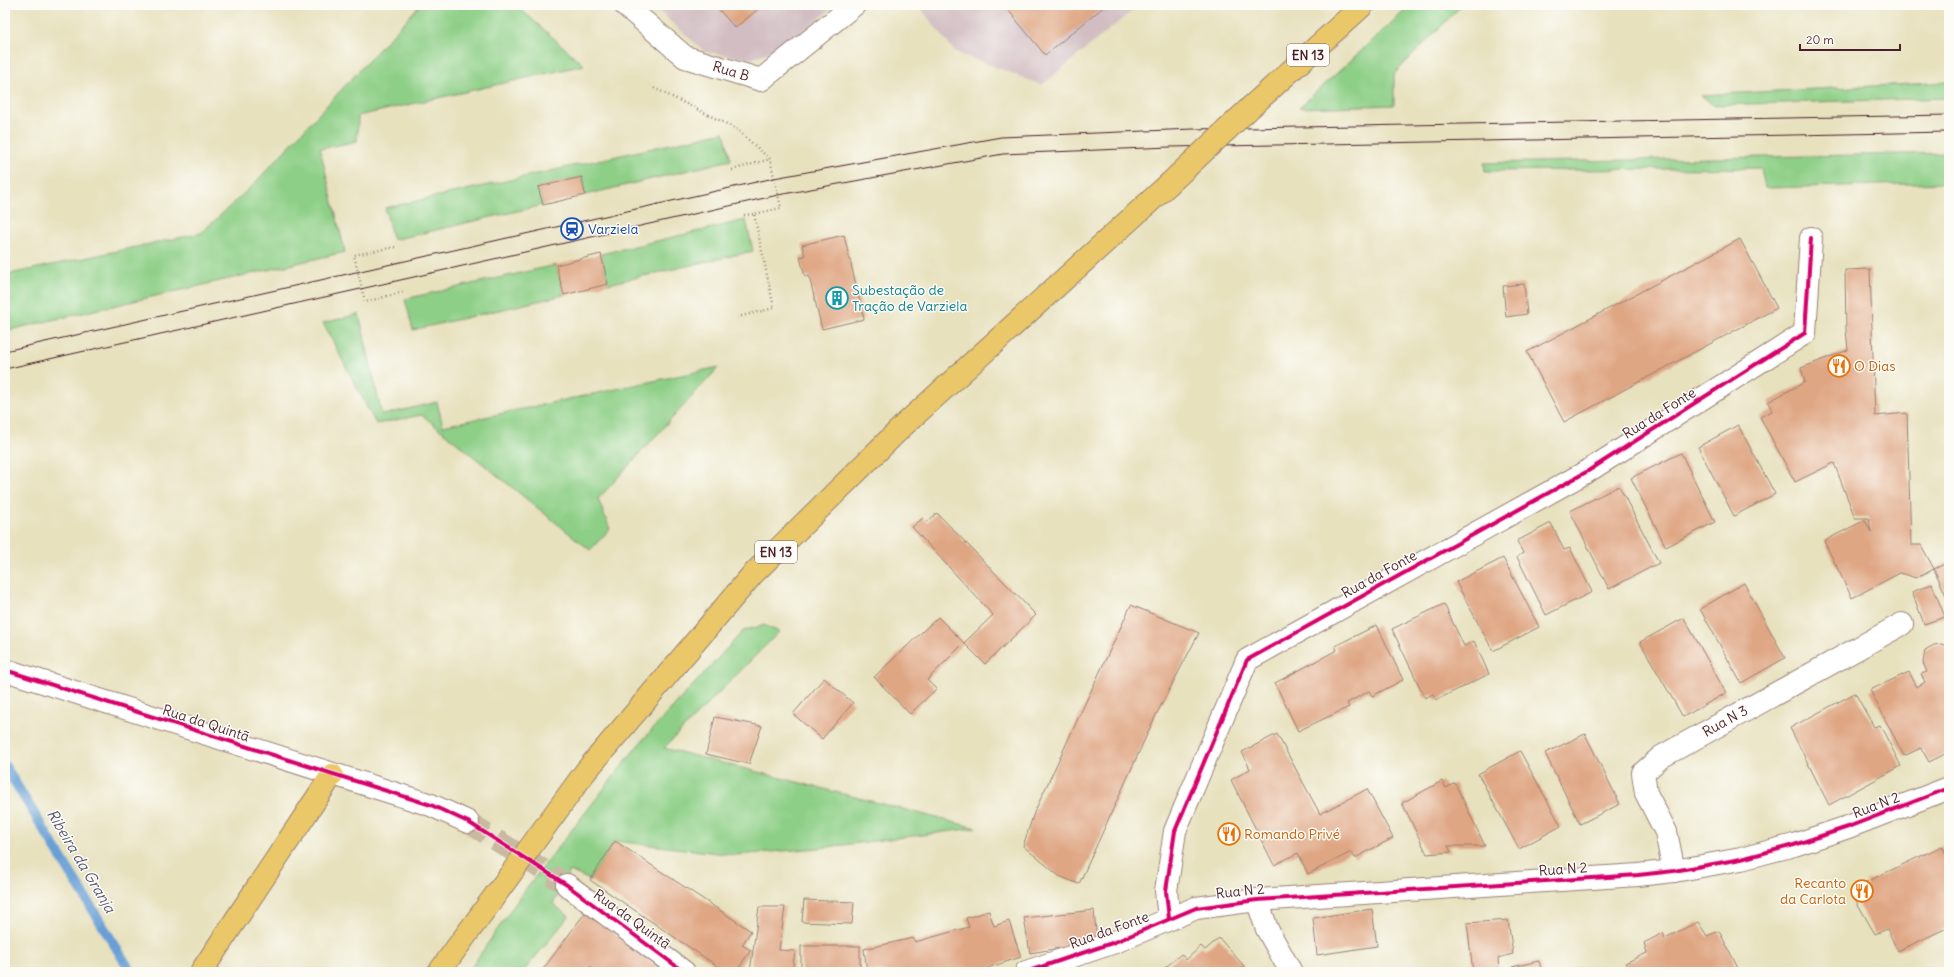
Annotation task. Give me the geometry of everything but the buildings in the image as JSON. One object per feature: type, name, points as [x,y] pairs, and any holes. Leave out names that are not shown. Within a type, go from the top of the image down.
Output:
[{"type":"main road","name":"EN 13","points":[[439,972],[586,771],[752,575],[904,424],[1169,184],[1363,5]]},
{"type":"main road","points":[[201,972],[332,775]]},
{"type":"street","name":"Rua B","points":[[625,5],[685,57],[761,80],[854,5]]},
{"type":"street","name":"Rua da Fonte","points":[[1026,972],[1115,942],[1169,919],[1166,891],[1175,831],[1247,660],[1588,471],[1805,333],[1811,238]]},
{"type":"street","name":"Rua N 3","points":[[1674,870],[1666,832],[1646,793],[1643,773],[1661,757],[1902,624]]},
{"type":"street","name":"Rua da Quintã","points":[[5,670],[431,806],[468,822]]},
{"type":"street","name":"Rua N 2","points":[[1169,919],[1196,908],[1257,900],[1638,875],[1741,859],[1794,845],[1848,827],[1949,788]]},
{"type":"street","name":"Rua da Quintã","points":[[567,886],[684,972]]},
{"type":"street","points":[[1257,900],[1267,929],[1291,972]]},
{"type":"path","points":[[654,88],[735,128],[770,159],[781,208],[744,215]]},
{"type":"path","points":[[732,170],[770,159]]},
{"type":"path","points":[[738,317],[774,308],[754,214]]},
{"type":"path","points":[[395,247],[354,255],[365,302],[403,292]]},
{"type":"shaded area","points":[[652,5],[836,5],[788,44],[751,59],[705,52]]},
{"type":"shaded area","points":[[918,5],[1139,5],[1042,85],[955,52]]},
{"type":"green space","points":[[420,5],[516,5],[584,65],[358,116],[357,141],[320,149],[345,252],[5,331],[5,275],[201,233],[253,185]]},
{"type":"green space","points":[[1411,5],[1462,5],[1394,74],[1394,105],[1299,108]]},
{"type":"green space","points":[[1949,82],[1949,98],[1713,105],[1701,95]]},
{"type":"green space","points":[[724,132],[731,160],[585,195],[582,177],[538,187],[543,205],[393,240],[385,208]]},
{"type":"green space","points":[[1949,153],[1949,183],[1765,188],[1761,168],[1485,171],[1484,163]]},
{"type":"green space","points":[[746,220],[753,251],[608,284],[601,254]]},
{"type":"green space","points":[[556,265],[564,295],[413,330],[405,299]]},
{"type":"green space","points":[[359,314],[382,415],[437,402],[443,426],[719,367],[598,499],[610,529],[590,550],[422,415],[376,424],[323,323]]},
{"type":"green space","points":[[764,625],[779,632],[664,748],[976,828],[819,848],[735,855],[615,841],[590,880],[570,871],[553,904],[569,916],[523,972],[468,972],[524,891],[639,744],[743,631]]},
{"type":"waterway","name":"Ribeira da Granja","points":[[5,766],[131,972]]},
{"type":"tunnel","points":[[468,822],[567,885]]},
{"type":"tram line","points":[[5,351],[774,178],[1001,137],[1193,129],[1949,115]]},
{"type":"tram line","points":[[5,369],[778,195],[1003,154],[1170,147],[1949,132]]},
{"type":"cycle path","points":[[1169,919],[1166,891],[1175,831],[1247,660],[1588,471],[1805,333],[1811,238]]},
{"type":"cycle path","points":[[5,670],[431,805],[468,822],[567,885],[684,972]]},
{"type":"cycle path","points":[[1026,972],[1115,942],[1196,908],[1257,900],[1638,875],[1674,871],[1741,859],[1794,845],[1848,827],[1949,788]]},
{"type":"place","name":"Varziela","points":[[572,229]]},
{"type":"place","name":"Subestação de Tração de Varziela","points":[[837,298]]},
{"type":"place","name":"O Dias","points":[[1839,366]]},
{"type":"place","name":"Romando Privé","points":[[1229,834]]},
{"type":"place","name":"Recanto da Carlota","points":[[1862,891]]}]
